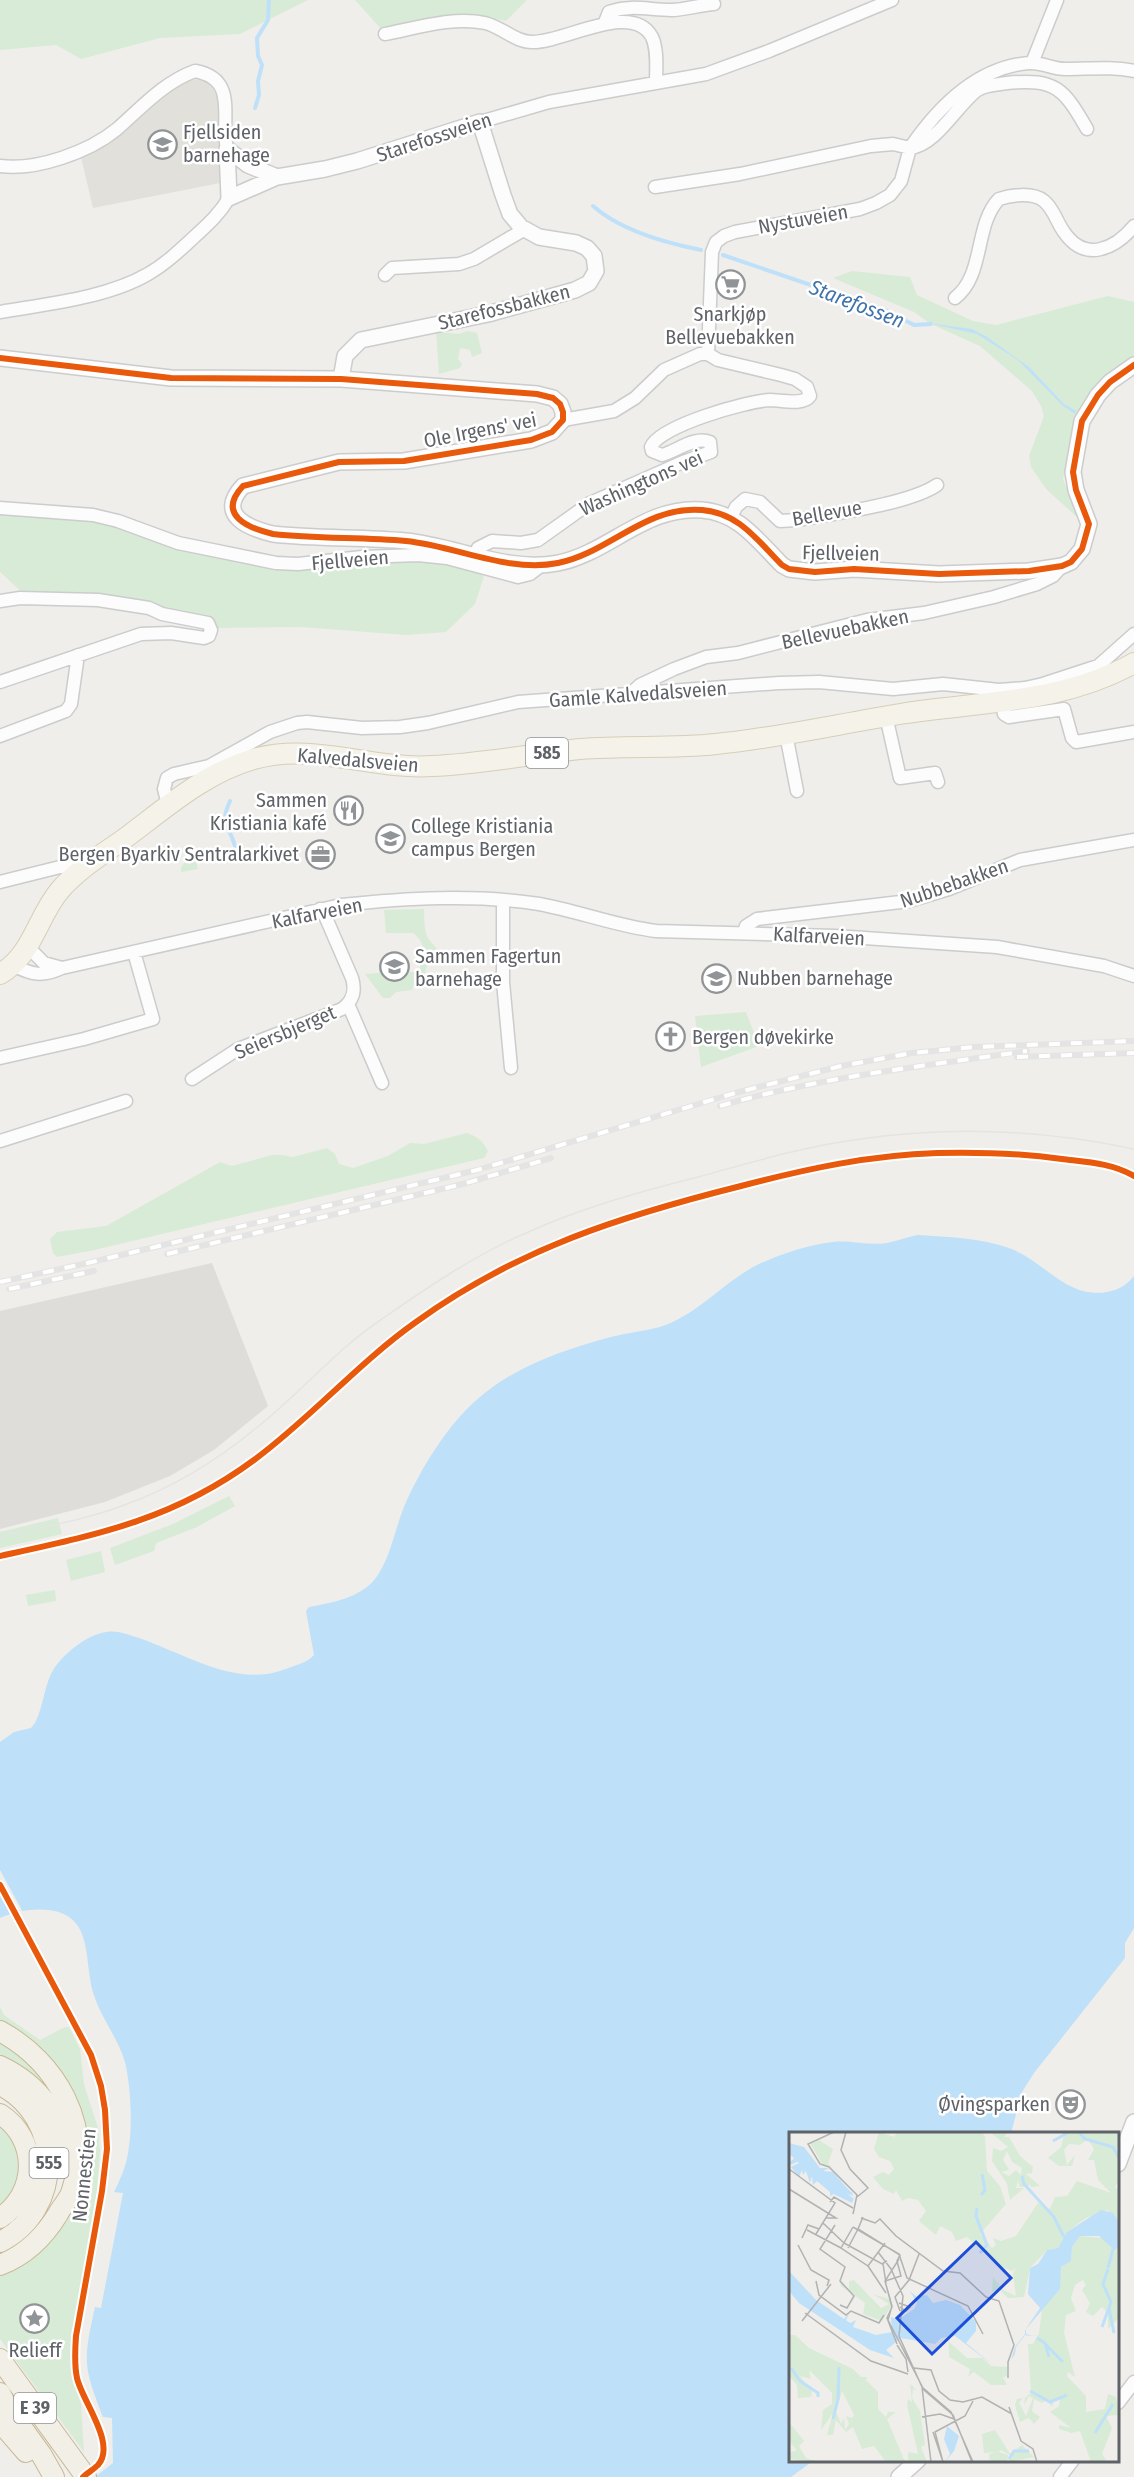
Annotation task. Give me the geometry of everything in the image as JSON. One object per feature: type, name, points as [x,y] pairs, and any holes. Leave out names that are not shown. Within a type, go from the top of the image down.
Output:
[{"type":"highway","points":[[0,2031],[26,2047],[45,2065],[61,2089],[72,2115],[77,2142],[76,2174],[72,2193],[36,2242],[22,2254],[0,2265]]},
{"type":"highway","points":[[0,2066],[25,2080],[36,2090],[58,2122],[67,2160],[61,2208]]},
{"type":"highway","name":"555","points":[[0,2085],[23,2101],[32,2112],[44,2134],[49,2157],[47,2185],[35,2211],[15,2232],[0,2242]]},
{"type":"highway","name":"555","points":[[0,2114],[10,2121],[23,2138],[30,2168],[26,2188],[20,2199],[0,2218]]},
{"type":"highway","name":"E 39","points":[[0,2359],[86,2477]]},
{"type":"highway","name":"E 39","points":[[2,2406],[34,2461],[53,2475]]},
{"type":"main road","name":"Kalvedalsveien","points":[[7,970],[28,947],[49,905],[76,874],[183,793],[253,759],[303,752],[387,765],[433,766],[584,749],[716,744],[886,716],[1041,697],[1107,677],[1134,663]]},
{"type":"street","name":"Starefossveien","points":[[229,198],[277,177],[325,170],[549,102],[689,78],[724,68],[892,0]]},
{"type":"street","points":[[1032,63],[1057,0]]},
{"type":"street","points":[[605,22],[609,12],[621,8],[671,10],[714,4]]},
{"type":"street","points":[[385,34],[451,22],[474,21],[498,28],[517,39],[534,42],[605,22],[630,21],[641,26],[651,36],[655,50],[656,83]]},
{"type":"street","points":[[910,148],[921,132],[963,88],[975,79],[1011,66],[1032,63],[1057,69],[1110,68],[1134,71]]},
{"type":"street","points":[[0,166],[11,167],[51,161],[89,148],[110,134],[172,82],[195,71],[215,79],[226,100],[224,131],[229,198],[215,219],[168,261],[127,284],[0,312]]},
{"type":"street","points":[[655,187],[740,174],[871,146],[893,144],[910,148],[926,143],[976,91],[989,85],[1032,81],[1059,89],[1072,102],[1087,129]]},
{"type":"street","points":[[385,275],[393,268],[459,264],[474,259],[525,229],[510,214],[480,122]]},
{"type":"street","name":"Nystuveien","points":[[708,354],[710,262],[716,242],[735,232],[860,209],[876,203],[890,195],[901,181],[910,148]]},
{"type":"street","points":[[227,149],[248,165],[277,177]]},
{"type":"street","points":[[955,298],[977,260],[988,218],[1000,198],[1029,195],[1044,201],[1069,239],[1083,247],[1095,250],[1111,247],[1134,226]]},
{"type":"street","name":"Starefossbakken","points":[[341,379],[345,356],[361,340],[488,314],[575,290],[589,283],[596,271],[594,256],[587,248],[576,243],[539,237],[525,229]]},
{"type":"street","points":[[563,420],[614,411],[635,398],[664,370],[700,354],[708,354]]},
{"type":"street","name":"Washingtons vei","points":[[475,555],[478,548],[492,541],[521,543],[538,540],[590,503],[682,462],[711,452],[710,442],[705,440],[662,455],[652,451],[654,441],[684,424],[742,404],[769,400],[802,401],[810,396],[807,387],[795,380],[718,360],[708,354]]},
{"type":"street","name":"Ole Irgens' vei","points":[[0,358],[171,378],[341,379],[537,394],[553,398],[560,404],[563,420],[552,432],[531,440],[404,461],[352,461],[324,465],[248,483],[241,487],[234,496],[232,510],[240,522],[264,532],[304,538],[403,541],[510,563],[543,564]]},
{"type":"street","points":[[1062,566],[1078,555],[1089,531],[1088,517],[1076,490],[1073,472],[1082,421],[1098,395],[1110,382],[1134,366]]},
{"type":"street","name":"Bellevue","points":[[731,517],[736,507],[745,499],[760,502],[780,521],[797,520],[910,497],[929,491],[937,485]]},
{"type":"street","name":"Fjellveien","points":[[0,508],[93,515],[118,521],[178,543],[276,563],[298,564],[362,557],[418,555],[447,558],[518,577],[530,574],[543,564],[557,564],[578,558],[642,521],[700,509],[731,517],[753,533],[782,565],[802,571],[874,569],[939,574],[1029,571],[1062,566]]},
{"type":"street","name":"Bellevuebakken","points":[[628,694],[640,685],[706,657],[738,653],[846,625],[924,613],[994,597],[1037,584],[1053,576],[1062,566]]},
{"type":"street","points":[[0,601],[46,598],[122,603],[208,623],[211,630],[209,636],[204,638],[171,633],[141,634],[0,682]]},
{"type":"street","name":"Gamle Kalvedalsveien","points":[[168,804],[164,789],[167,778],[174,774],[209,766],[270,732],[297,723],[362,728],[400,727],[428,723],[518,702],[779,683],[819,682],[893,689],[944,684],[999,690],[1025,688],[1052,682],[1098,666],[1134,634]]},
{"type":"street","points":[[0,736],[66,711],[71,704],[78,655]]},
{"type":"street","points":[[1002,702],[1004,714],[1009,717],[1064,709],[1072,738],[1076,742],[1134,732]]},
{"type":"street","points":[[886,716],[900,778],[934,773],[938,782]]},
{"type":"street","points":[[786,734],[797,791]]},
{"type":"street","name":"Nubbebakken","points":[[744,932],[746,926],[757,919],[909,901],[949,889],[1020,861],[1134,840]]},
{"type":"street","points":[[0,882],[64,866],[71,868],[76,874]]},
{"type":"street","points":[[503,900],[503,982],[511,1068]]},
{"type":"street","name":"Kalfarveien","points":[[7,970],[40,976],[62,968],[320,909],[385,901],[503,900],[564,909],[647,930],[744,932],[997,947],[1104,966],[1134,976]]},
{"type":"street","name":"Seiersbjerget","points":[[192,1079],[238,1049],[342,1009],[348,1004],[353,992],[352,978],[320,909]]},
{"type":"street","points":[[28,947],[44,963],[62,968]]},
{"type":"street","points":[[0,1059],[84,1040],[153,1019],[134,952]]},
{"type":"street","name":"Seiersbjerget","points":[[348,1004],[382,1083]]},
{"type":"street","points":[[0,1141],[126,1101]]},
{"type":"street","points":[[1119,2161],[1134,2122]]},
{"type":"street","points":[[1119,2402],[1134,2382]]},
{"type":"street","points":[[899,2477],[916,2462]]},
{"type":"street","points":[[1060,2477],[1071,2462]]},
{"type":"shaded area","name":"Fjellsiden barnehage","points":[[187,79],[203,80],[210,85],[220,100],[220,183],[93,208],[81,157],[112,140]]},
{"type":"shaded area","points":[[212,1263],[268,1406],[214,1450],[170,1476],[105,1502],[0,1529],[0,1311]]},
{"type":"green space","points":[[0,0],[308,0],[240,34],[160,38],[81,59],[56,45],[0,50]]},
{"type":"green space","points":[[355,0],[527,0],[506,21],[460,17],[383,31]]},
{"type":"green space","points":[[852,271],[910,277],[917,295],[973,321],[996,325],[1108,296],[1134,302],[1134,359],[1102,381],[1075,415],[1063,479],[1078,518],[1046,489],[1031,467],[1029,456],[1044,416],[1032,391],[980,346],[931,324],[914,312],[833,278]]},
{"type":"green space","points":[[468,331],[477,333],[482,353],[472,357],[470,350],[460,348],[458,359],[462,364],[460,368],[439,374],[436,332],[458,334]]},
{"type":"green space","points":[[0,505],[95,514],[170,546],[266,567],[423,555],[470,566],[484,576],[475,604],[446,632],[406,635],[301,627],[217,628],[207,620],[24,594],[0,572]]},
{"type":"green space","points":[[186,861],[196,861],[198,869],[181,872],[181,867]]},
{"type":"green space","points":[[424,909],[426,933],[440,951],[440,960],[434,956],[429,957],[424,977],[415,981],[412,990],[396,992],[390,998],[383,998],[365,974],[379,973],[379,964],[389,964],[390,973],[415,972],[424,958],[421,942],[413,933],[386,933],[384,910]]},
{"type":"green space","points":[[746,1012],[759,1046],[701,1067],[695,1016]]},
{"type":"green space","points":[[467,1133],[484,1144],[488,1151],[484,1158],[90,1251],[57,1257],[53,1253],[50,1239],[57,1232],[106,1226],[220,1162],[232,1166],[272,1155],[293,1157],[327,1148],[335,1154],[339,1164],[353,1168],[388,1156],[410,1143],[424,1144]]},
{"type":"green space","points":[[229,1496],[235,1506],[197,1527],[156,1543],[154,1551],[115,1565],[110,1548],[173,1524]]},
{"type":"green space","points":[[58,1518],[62,1534],[0,1548],[0,1532]]},
{"type":"green space","points":[[101,1551],[105,1572],[71,1581],[66,1560]]},
{"type":"green space","points":[[55,1590],[56,1601],[28,1606],[26,1595]]},
{"type":"green space","points":[[0,2007],[4,2015],[40,2040],[69,2027],[80,2049],[84,2084],[98,2128],[100,2151],[96,2205],[75,2326],[72,2374],[81,2404],[84,2452],[0,2339],[0,2272],[38,2247],[64,2225],[75,2204],[77,2182],[76,2109],[70,2084],[44,2052],[0,2022]]},
{"type":"green space","points":[[0,2036],[21,2049],[58,2102],[0,2057]]},
{"type":"green space","points":[[0,2122],[18,2143],[21,2178],[0,2209]]},
{"type":"water","points":[[928,323],[972,329],[987,337],[1029,367],[1064,404],[1076,411],[1075,414],[1062,405],[1018,360],[977,334]]},
{"type":"water","points":[[918,1235],[953,1237],[998,1245],[1022,1254],[1067,1285],[1092,1293],[1115,1290],[1134,1276],[1134,1928],[1125,1943],[1125,1958],[1034,2073],[1022,2092],[1011,2132],[789,2132],[789,2462],[812,2462],[791,2477],[95,2477],[113,2463],[112,2418],[103,2417],[96,2400],[87,2363],[88,2340],[95,2307],[101,2308],[123,2193],[114,2192],[121,2178],[130,2142],[129,2084],[122,2053],[94,1995],[85,1942],[74,1921],[64,1914],[43,1909],[18,1912],[0,1918],[0,1742],[14,1732],[31,1728],[38,1716],[48,1680],[55,1667],[78,1645],[100,1633],[125,1634],[194,1661],[249,1675],[268,1674],[301,1664],[314,1655],[306,1611],[309,1607],[353,1595],[375,1579],[388,1556],[408,1497],[425,1466],[456,1421],[494,1386],[509,1376],[559,1353],[611,1337],[674,1322],[746,1271],[785,1253],[833,1242],[880,1244]]},
{"type":"pier","points":[[0,1870],[24,1914],[12,1917],[0,1893]]},
{"type":"waterway","points":[[255,108],[259,95],[258,81],[262,65],[258,56],[257,38],[268,20],[269,0]]},
{"type":"waterway","name":"Starefossen","points":[[593,206],[604,215],[644,235],[701,250]]},
{"type":"waterway","name":"Starefossen","points":[[723,255],[887,311],[914,325],[931,324]]},
{"type":"waterway","points":[[230,801],[225,820],[235,846]]},
{"type":"tram line","points":[[0,1537],[111,1510],[178,1481],[240,1441],[271,1416],[349,1344],[417,1295],[470,1261],[507,1242],[589,1208],[779,1155],[840,1142],[895,1135],[929,1132],[998,1132],[1066,1138],[1134,1149]]},
{"type":"railway","points":[[0,1282],[477,1170],[735,1093],[841,1066],[912,1053],[974,1047],[1134,1041]]},
{"type":"railway","points":[[720,1106],[834,1080],[1027,1051]]},
{"type":"railway","points":[[1017,1057],[1134,1053]]},
{"type":"railway","points":[[167,1254],[463,1184],[551,1158]]},
{"type":"railway","points":[[9,1289],[94,1271]]},
{"type":"cycle path","points":[[0,358],[171,378],[341,379],[537,394],[553,398],[560,404],[563,420],[552,432],[531,440],[404,461],[339,462],[243,486],[233,505],[238,519],[254,528],[273,534],[406,541],[501,562],[539,565],[577,558],[663,515],[682,510],[702,510],[727,516],[737,522],[789,569],[815,572],[854,569],[939,574],[1029,571],[1062,566],[1071,562],[1082,549],[1089,524],[1076,490],[1073,472],[1082,421],[1098,395],[1110,382],[1134,365]]},
{"type":"cycle path","points":[[0,1556],[69,1541],[133,1523],[194,1497],[224,1480],[275,1444],[395,1338],[454,1296],[532,1255],[612,1223],[697,1197],[790,1174],[838,1164],[912,1154],[1031,1155],[1099,1164],[1117,1168],[1134,1176]]},
{"type":"cycle path","name":"Nonnestien","points":[[0,1885],[91,2055],[101,2086],[105,2110],[107,2149],[102,2191],[76,2336],[75,2357],[75,2368],[80,2387],[101,2434],[103,2456],[98,2465],[83,2477]]},
{"type":"place","name":"Fjellsiden barnehage","points":[[162,144]]},
{"type":"place","name":"Snarkjøp Bellevuebakken","points":[[730,284]]},
{"type":"place","name":"Sammen Kristiania kafé","points":[[348,811]]},
{"type":"place","name":"College Kristiania campus Bergen","points":[[390,838]]},
{"type":"place","name":"Bergen Byarkiv Sentralarkivet","points":[[320,854]]},
{"type":"place","name":"Sammen Fagertun barnehage","points":[[394,967]]},
{"type":"place","name":"Nubben barnehage","points":[[716,978]]},
{"type":"place","name":"Bergen døvekirke","points":[[671,1037]]},
{"type":"place","name":"Øvingsparken","points":[[1071,2104]]},
{"type":"place","name":"Relieff","points":[[35,2319]]}]
